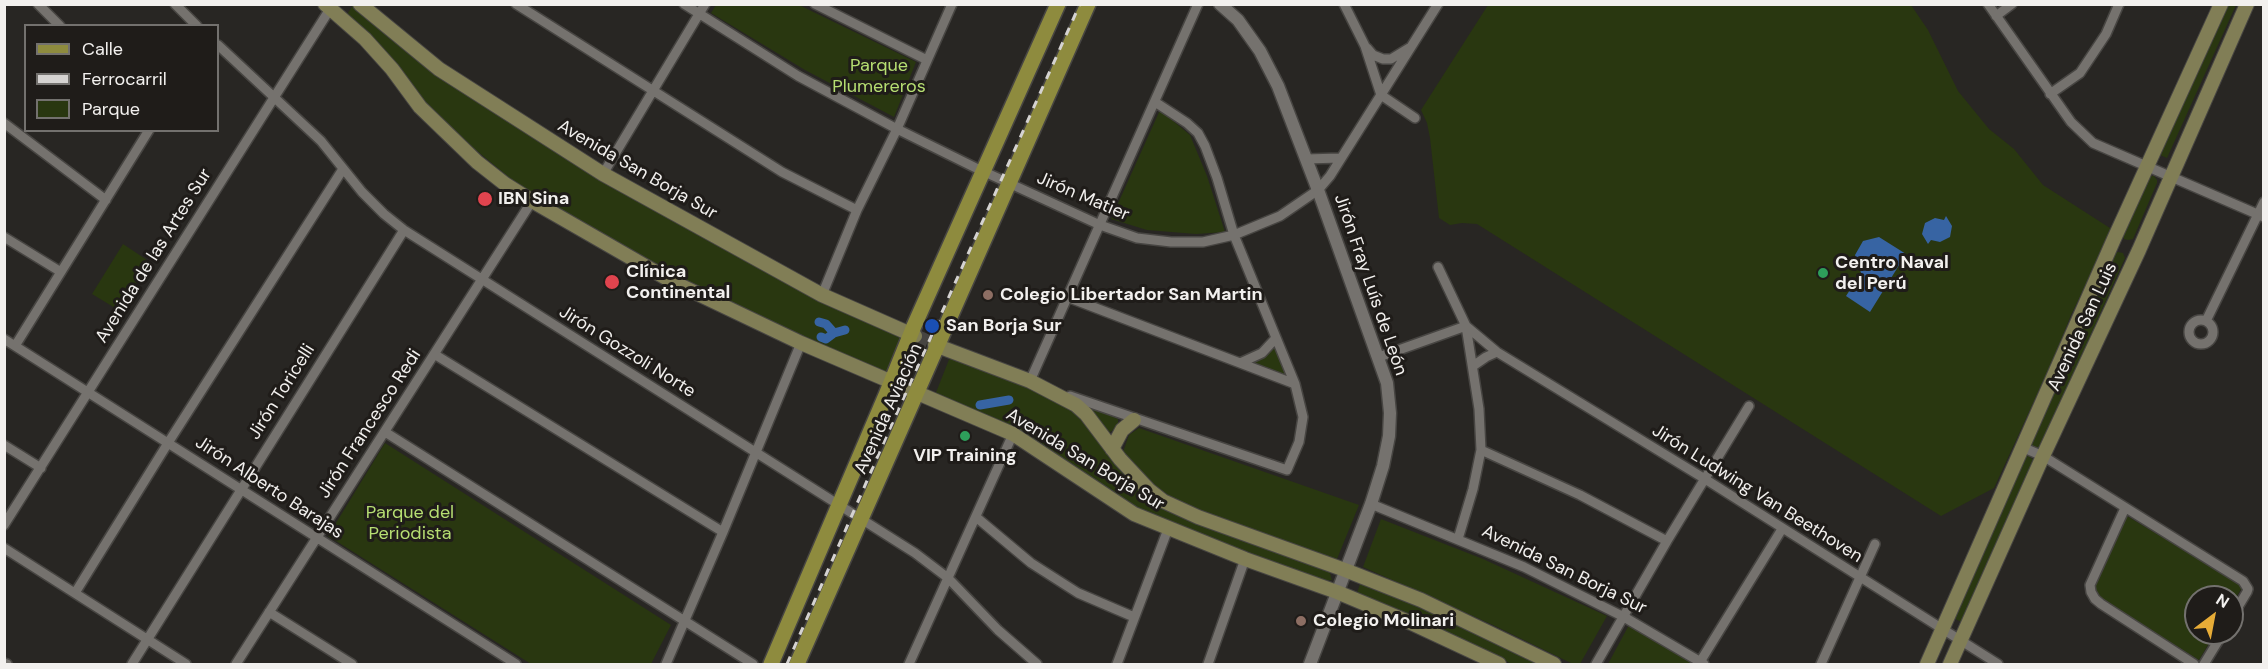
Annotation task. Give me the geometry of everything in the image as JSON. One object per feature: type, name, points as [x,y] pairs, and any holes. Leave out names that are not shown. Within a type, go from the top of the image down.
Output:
[{"type":"main road","name":"Avenida San Borja Sur","points":[[360,4],[439,69],[603,174],[822,295],[912,335]]},
{"type":"main road","name":"Avenida Aviación","points":[[771,664],[891,381],[1058,4]]},
{"type":"main road","name":"Avenida Aviación","points":[[797,664],[1088,4]]},
{"type":"main road","name":"Avenida San Luis","points":[[1928,664],[2114,239],[2221,4]]},
{"type":"main road","name":"Avenida San Luis","points":[[1950,664],[2247,4]]},
{"type":"main road","name":"Avenida San Borja Sur","points":[[329,6],[365,39],[392,69],[420,107],[496,177],[532,201],[672,282],[801,343],[1013,434],[1134,514],[1168,530],[1337,592],[1499,664]]},
{"type":"main road","name":"Avenida San Borja Sur","points":[[936,345],[1047,388],[1076,405],[1149,490],[1163,501],[1198,517],[1345,570],[1451,614],[1554,664]]},
{"type":"main road","points":[[1112,449],[1122,430],[1134,420]]},
{"type":"street","points":[[39,4],[58,24]]},
{"type":"street","points":[[175,4],[195,24]]},
{"type":"street","points":[[516,4],[782,172],[857,210]]},
{"type":"street","name":"Jirón Matier","points":[[684,4],[798,76],[897,129],[1100,225],[1137,238],[1171,242],[1203,242],[1234,235],[1280,216],[1318,190],[1330,176],[1438,4]]},
{"type":"street","points":[[603,174],[705,4]]},
{"type":"street","points":[[815,4],[927,60]]},
{"type":"street","points":[[822,295],[857,210],[897,129],[952,4]]},
{"type":"street","points":[[1030,381],[1198,4]]},
{"type":"street","name":"Jirón Fray Luís de León","points":[[1220,4],[1238,20],[1260,51],[1278,86],[1387,383],[1389,436],[1383,466],[1371,504],[1310,664]]},
{"type":"street","points":[[1344,4],[1365,46],[1381,95],[1415,118]]},
{"type":"street","points":[[1988,4],[2071,122],[2093,143],[2261,216]]},
{"type":"street","points":[[1996,16],[2012,4]]},
{"type":"street","points":[[2050,94],[2080,73],[2106,34],[2119,4]]},
{"type":"street","name":"Avenida de las Artes Sur","points":[[4,525],[275,97],[329,6]]},
{"type":"street","name":"Jirón Gozzoli Norte","points":[[219,46],[321,141],[376,207],[404,230],[915,553],[948,578],[998,630],[1037,664]]},
{"type":"street","points":[[1365,46],[1373,55],[1383,59],[1391,59],[1413,46]]},
{"type":"street","points":[[1047,388],[1134,420],[1287,470],[1299,442],[1303,417],[1295,384],[1234,235],[1217,178],[1198,133],[1155,102]]},
{"type":"street","points":[[4,123],[106,200]]},
{"type":"street","points":[[15,346],[148,132]]},
{"type":"street","points":[[1306,159],[1340,158]]},
{"type":"street","points":[[75,593],[343,169]]},
{"type":"street","name":"Jirón Francesco Redi","points":[[236,664],[532,201]]},
{"type":"street","points":[[2206,321],[2261,216],[2264,202]]},
{"type":"street","name":"Jirón Toricelli","points":[[132,664],[404,230]]},
{"type":"street","points":[[4,237],[61,272]]},
{"type":"street","points":[[1438,267],[1466,326],[1479,408],[1481,450],[1473,489],[1458,539]]},
{"type":"street","points":[[1067,297],[1295,384]]},
{"type":"street","points":[[1379,357],[1466,326]]},
{"type":"street","name":"Jirón Ludwing Van Beethoven","points":[[1466,326],[1497,352],[1705,479],[1998,664]]},
{"type":"street","points":[[1240,363],[1262,354],[1276,338]]},
{"type":"street","name":"Jirón Alberto Barajas","points":[[4,339],[516,664]]},
{"type":"street","points":[[666,664],[801,343]]},
{"type":"street","points":[[1473,366],[1497,352]]},
{"type":"street","points":[[434,354],[723,532]]},
{"type":"street","points":[[1596,664],[1749,406]]},
{"type":"street","points":[[385,432],[753,664]]},
{"type":"street","points":[[909,664],[1013,434]]},
{"type":"street","points":[[4,445],[41,468]]},
{"type":"street","points":[[2024,448],[2043,456],[2243,581],[2248,589],[2244,597]]},
{"type":"street","points":[[1481,450],[1580,495],[1667,541]]},
{"type":"street","name":"Avenida San Borja Sur","points":[[1371,504],[1524,567],[1624,617],[1702,663]]},
{"type":"street","points":[[2125,508],[2090,585],[2091,592],[2095,599],[2194,664]]},
{"type":"street","points":[[976,517],[1041,569],[1078,593],[1134,617]]},
{"type":"street","points":[[1702,663],[1782,529]]},
{"type":"street","points":[[1116,664],[1168,530]]},
{"type":"street","points":[[1821,664],[1875,544]]},
{"type":"street","points":[[4,548],[186,664]]},
{"type":"street","points":[[1209,664],[1245,559]]},
{"type":"street","points":[[269,612],[352,664]]},
{"type":"street","points":[[2204,664],[2216,645]]},
{"type":"green space","points":[[353,5],[398,42],[713,242],[816,299],[902,335],[886,374],[841,357],[677,279],[516,183],[438,119],[346,16]]},
{"type":"green space","name":"Parque Plumereros","points":[[716,5],[799,5],[916,62],[894,117],[805,70],[711,13]]},
{"type":"green space","name":"Centro Naval del Perú","points":[[1488,5],[1911,5],[1928,30],[1958,91],[1989,129],[2014,149],[2043,185],[2113,230],[2071,315],[2053,360],[1994,488],[1941,516],[1477,224],[1450,225],[1439,218],[1430,138],[1421,110]]},
{"type":"green space","points":[[2225,5],[2236,5],[2167,158],[2160,155],[2160,152]]},
{"type":"green space","points":[[1160,110],[1190,135],[1207,176],[1225,232],[1196,234],[1147,230],[1111,219]]},
{"type":"green space","points":[[2150,176],[2154,176],[2157,183],[2133,239],[2124,239],[2122,232]]},
{"type":"green space","points":[[123,244],[150,262],[120,311],[92,294]]},
{"type":"green space","points":[[2113,253],[2123,253],[2125,258],[2040,448],[2036,450],[2031,448],[2030,443]]},
{"type":"green space","points":[[1276,338],[1295,384],[1240,363]]},
{"type":"green space","points":[[950,357],[1053,396],[1077,414],[1153,501],[1329,570],[1332,580],[1325,581],[1143,513],[935,395]]},
{"type":"green space","points":[[1094,408],[1118,419],[1118,424],[1112,431],[1107,433],[1091,410]]},
{"type":"green space","points":[[1139,428],[1359,505],[1337,559],[1187,508],[1164,497],[1123,452],[1129,435]]},
{"type":"green space","name":"Parque del Periodista","points":[[385,443],[671,625],[651,664],[531,664],[328,536]]},
{"type":"green space","points":[[2027,455],[2035,461],[1963,623],[1952,617]]},
{"type":"green space","points":[[2127,516],[2241,585],[2184,585],[2184,645],[2208,645],[2199,660],[2100,598],[2095,587]]},
{"type":"green space","points":[[1381,519],[1483,559],[1607,616],[1580,664],[1573,664],[1493,625],[1363,567]]},
{"type":"green space","points":[[1361,581],[1418,604],[1543,664],[1512,664],[1395,608],[1357,593]]},
{"type":"green space","points":[[1629,625],[1698,664],[1608,664]]},
{"type":"water","points":[[1946,216],[1952,226],[1950,237],[1940,242],[1931,240],[1928,244],[1922,234],[1925,223],[1935,218],[1944,220]]},
{"type":"water","points":[[1879,237],[1906,254],[1870,312],[1846,296],[1861,273],[1855,255],[1863,241]]},
{"type":"waterway","points":[[819,322],[826,324],[834,333]]},
{"type":"waterway","points":[[821,337],[826,339],[834,333],[845,330]]},
{"type":"waterway","points":[[980,405],[1009,400]]},
{"type":"tunnel","points":[[915,336],[935,345]]},
{"type":"railway","points":[[787,664],[1080,4]]},
{"type":"place","name":"IBN Sina","points":[[485,199]]},
{"type":"place","name":"Centro Naval del Perú","points":[[1823,273]]},
{"type":"place","name":"Clínica Continental","points":[[612,282]]},
{"type":"place","name":"Colegio Libertador San Martin","points":[[988,295]]},
{"type":"place","name":"San Borja Sur","points":[[932,326]]},
{"type":"place","name":"VIP Training","points":[[965,436]]},
{"type":"place","name":"Colegio Molinari","points":[[1301,621]]}]
